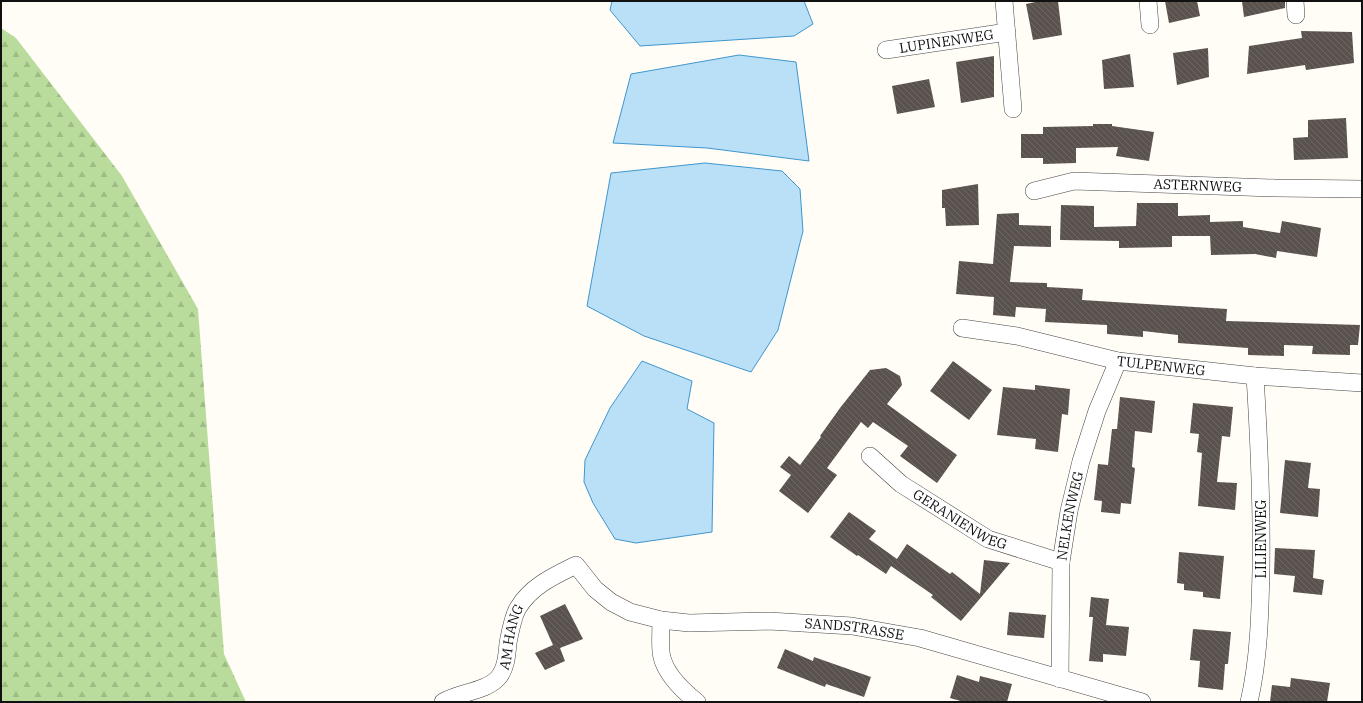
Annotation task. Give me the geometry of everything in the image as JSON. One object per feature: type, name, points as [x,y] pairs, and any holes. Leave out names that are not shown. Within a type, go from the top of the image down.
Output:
[{"type":"street","name":"LUPINENWEG","points":[[1004,1],[1013,109]]},
{"type":"street","points":[[1148,1],[1150,26]]},
{"type":"street","name":"LUPINENWEG","points":[[886,50],[1007,32]]},
{"type":"street","name":"ASTERNWEG","points":[[1034,191],[1074,181],[1275,188],[1362,189]]},
{"type":"street","name":"TULPENWEG","points":[[962,328],[1017,336],[1118,361],[1255,376],[1362,383]]},
{"type":"street","name":"NELKENWEG","points":[[1060,679],[1061,562],[1069,511],[1081,461],[1097,411],[1118,361]]},
{"type":"street","name":"LILIENWEG","points":[[1249,702],[1258,646],[1262,532],[1260,446],[1255,376]]},
{"type":"street","name":"GERANIENWEG","points":[[870,456],[901,484],[988,539],[1061,562]]},
{"type":"street","name":"SANDSTRASSE","points":[[576,565],[595,588],[611,602],[630,612],[662,620],[689,623],[769,621],[852,626],[920,638],[1142,702]]},
{"type":"street","name":"AM HANG","points":[[442,702],[451,697],[489,686],[499,677],[505,666],[510,635],[517,608],[533,588],[576,565]]},
{"type":"street","points":[[662,620],[661,653],[667,669],[683,691],[697,702]]},
{"type":"green space","points":[[1,28],[16,38],[122,176],[198,309],[224,654],[246,702],[1,702]]},
{"type":"water","points":[[612,1],[804,1],[813,24],[794,36],[640,46],[610,10]]},
{"type":"water","points":[[739,55],[796,62],[809,161],[707,148],[613,143],[631,74]]},
{"type":"water","points":[[705,163],[782,171],[800,189],[803,231],[778,330],[751,372],[644,336],[587,306],[611,173]]},
{"type":"water","points":[[642,361],[692,381],[687,409],[714,423],[712,532],[636,543],[615,539],[593,503],[584,482],[585,460],[610,408]]},
{"type":"building","points":[[1040,1],[1058,1],[1062,35],[1033,40],[1026,4]]},
{"type":"building","points":[[1165,1],[1197,1],[1200,16],[1169,23]]},
{"type":"building","points":[[1242,1],[1285,1],[1285,8],[1244,17]]},
{"type":"building","points":[[1301,31],[1352,32],[1354,63],[1306,70],[1305,65],[1247,74],[1249,46],[1302,38]]},
{"type":"building","points":[[1208,48],[1209,77],[1177,85],[1173,53]]},
{"type":"building","points":[[1130,54],[1134,87],[1104,89],[1102,60]]},
{"type":"building","points":[[994,56],[994,97],[961,103],[956,62]]},
{"type":"building","points":[[929,79],[935,107],[897,114],[892,86]]},
{"type":"building","points":[[1346,118],[1348,158],[1294,160],[1293,138],[1308,137],[1308,120]]},
{"type":"building","points":[[1093,124],[1112,124],[1112,126],[1154,132],[1149,161],[1116,156],[1118,147],[1076,148],[1076,163],[1043,164],[1043,158],[1021,158],[1021,134],[1043,134],[1043,127],[1093,126]]},
{"type":"building","points":[[978,184],[979,225],[946,226],[945,208],[942,208],[942,190]]},
{"type":"building","points":[[1137,203],[1178,203],[1178,216],[1210,215],[1210,222],[1243,221],[1243,227],[1280,233],[1282,221],[1321,228],[1317,257],[1277,251],[1276,258],[1255,254],[1211,255],[1210,236],[1172,236],[1172,247],[1119,248],[1119,241],[1060,240],[1061,205],[1094,206],[1094,227],[1136,226]]},
{"type":"building","points":[[1019,213],[1019,225],[1051,226],[1051,247],[1014,246],[1010,282],[1047,283],[1047,287],[1083,289],[1082,300],[1227,309],[1226,321],[1360,325],[1358,345],[1350,345],[1350,355],[1312,354],[1313,346],[1284,345],[1284,356],[1248,355],[1248,348],[1178,343],[1178,335],[1143,331],[1143,337],[1107,334],[1107,325],[1045,322],[1046,309],[1016,307],[1015,317],[993,315],[994,297],[956,294],[959,261],[993,264],[997,214]]},
{"type":"building","points":[[953,361],[992,390],[969,420],[930,391]]},
{"type":"building","points":[[886,368],[900,376],[902,385],[887,404],[957,455],[937,483],[900,456],[908,446],[873,422],[868,428],[861,422],[827,468],[837,475],[808,513],[779,491],[791,475],[780,467],[789,456],[800,465],[840,408],[870,370]]},
{"type":"building","points":[[1035,385],[1070,389],[1068,415],[1062,414],[1058,452],[1035,449],[1036,439],[997,435],[1003,387],[1035,390]]},
{"type":"building","points":[[1120,397],[1155,401],[1152,433],[1135,431],[1132,467],[1135,468],[1131,504],[1121,503],[1120,514],[1101,512],[1102,501],[1094,500],[1098,464],[1108,465],[1112,429],[1117,429]]},
{"type":"building","points":[[1193,403],[1233,407],[1230,437],[1222,436],[1217,482],[1237,483],[1235,510],[1198,506],[1202,453],[1197,452],[1199,434],[1190,433]]},
{"type":"building","points":[[1285,460],[1311,463],[1308,488],[1320,489],[1318,517],[1280,513]]},
{"type":"building","points":[[849,512],[876,531],[869,539],[897,559],[907,544],[950,574],[952,572],[980,594],[984,560],[1010,563],[961,621],[931,597],[933,595],[891,566],[886,574],[830,537]]},
{"type":"building","points":[[1275,548],[1315,550],[1313,578],[1324,580],[1322,595],[1293,592],[1295,576],[1274,574]]},
{"type":"building","points":[[1179,552],[1224,556],[1220,599],[1203,597],[1203,592],[1184,590],[1184,584],[1177,583]]},
{"type":"building","points":[[1091,597],[1109,599],[1106,625],[1129,627],[1126,656],[1103,654],[1103,662],[1089,661],[1093,617],[1089,617]]},
{"type":"building","points":[[565,604],[583,639],[560,648],[565,661],[545,670],[535,653],[553,645],[540,616]]},
{"type":"building","points":[[1009,612],[1046,615],[1044,638],[1007,635]]},
{"type":"building","points":[[1193,629],[1231,632],[1228,664],[1225,664],[1223,690],[1198,687],[1200,661],[1190,660]]},
{"type":"building","points":[[785,649],[813,661],[814,657],[871,677],[864,697],[826,684],[825,687],[777,668]]},
{"type":"building","points":[[957,675],[979,682],[980,676],[1012,684],[1007,702],[964,702],[950,698]]},
{"type":"building","points":[[1291,678],[1330,683],[1327,702],[1270,702],[1272,685],[1290,687]]}]
